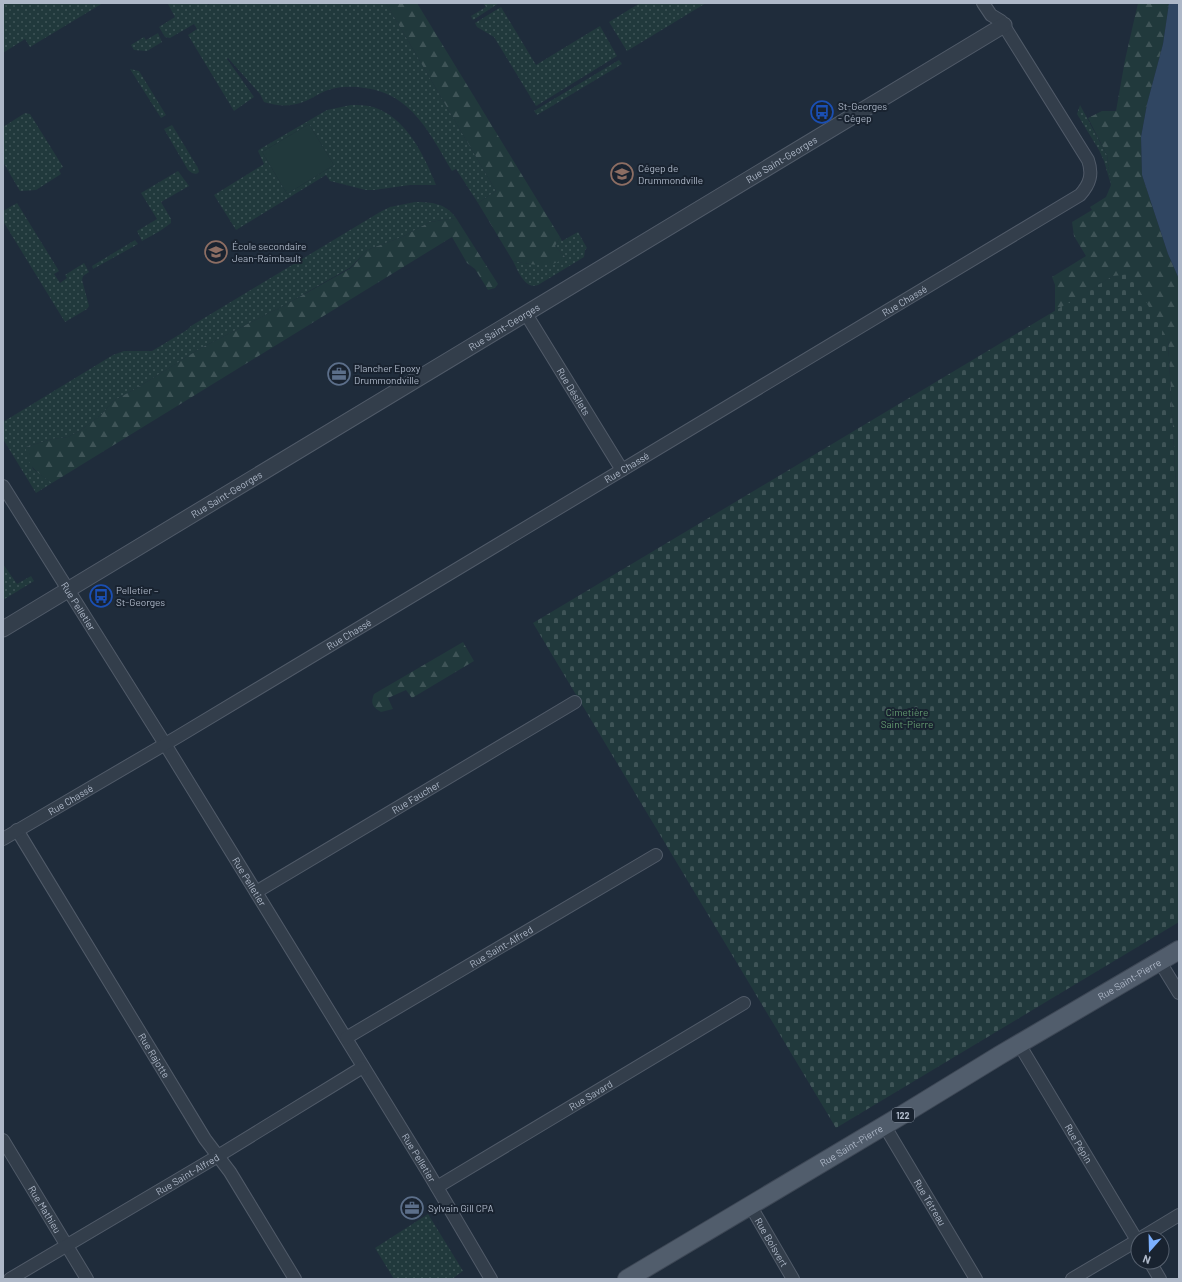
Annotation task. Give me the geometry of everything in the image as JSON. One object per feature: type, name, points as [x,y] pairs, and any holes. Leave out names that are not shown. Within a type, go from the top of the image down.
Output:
[{"type":"main road","name":"Rue Saint-Pierre","points":[[627,1279],[1179,950]]},
{"type":"street","name":"Rue Chassé","points":[[3,839],[165,744],[1080,195],[1089,182],[1091,175],[1091,168],[1088,160],[1004,25],[1001,21],[991,16],[984,3]]},
{"type":"street","name":"Rue Saint-Georges","points":[[3,629],[1004,25]]},
{"type":"street","name":"Rue Désilets","points":[[526,314],[622,470]]},
{"type":"street","name":"Rue Pelletier","points":[[3,486],[165,744],[492,1279]]},
{"type":"street","name":"Rue Faucher","points":[[256,892],[576,702]]},
{"type":"street","name":"Rue Rajotte","points":[[17,830],[205,1140],[230,1172],[295,1279]]},
{"type":"street","name":"Rue Saint-Alfred","points":[[346,1038],[656,855]]},
{"type":"street","points":[[1160,962],[1179,993]]},
{"type":"street","name":"Rue Savard","points":[[437,1187],[744,1003]]},
{"type":"street","name":"Rue Pépin","points":[[1019,1044],[1132,1230]]},
{"type":"street","name":"Rue Saint-Alfred","points":[[10,1279],[218,1156],[363,1067]]},
{"type":"street","name":"Rue Tétreau","points":[[884,1126],[976,1279]]},
{"type":"street","name":"Rue Mathieu","points":[[3,1140],[87,1279]]},
{"type":"street","name":"Rue Boisvert","points":[[750,1205],[793,1279]]},
{"type":"street","points":[[1154,1230],[1179,1215]]},
{"type":"street","points":[[1072,1279],[1130,1245]]},
{"type":"street","points":[[1155,1270],[1160,1279]]},
{"type":"green space","points":[[3,3],[103,3],[30,47],[25,39],[3,53]]},
{"type":"green space","points":[[207,3],[208,5],[211,3],[386,3],[496,191],[478,203],[456,169],[452,171],[436,143],[418,118],[395,98],[381,92],[360,87],[342,87],[328,90],[306,101],[293,105],[279,105],[264,102],[260,94],[228,58],[227,59],[254,97],[234,111],[188,35],[197,29],[194,24],[170,38],[165,37],[159,27],[175,17],[168,4]]},
{"type":"green space","points":[[386,3],[417,3],[560,237],[555,246],[565,257],[560,261],[554,264],[540,265],[513,261],[478,203],[496,191]]},
{"type":"green space","points":[[483,3],[499,3],[473,20],[471,16],[486,7]]},
{"type":"green space","points":[[640,3],[706,3],[627,51],[609,22]]},
{"type":"green space","points":[[1138,3],[1169,3],[1163,44],[1147,104],[1141,137],[1142,175],[1168,254],[1179,279],[1179,542],[1168,340],[1113,276],[1055,312],[1055,285],[1052,277],[1086,256],[1074,236],[1072,222],[1092,210],[1090,207],[1106,197],[1111,185],[1107,155],[1088,118],[1102,111],[1116,111],[1125,60]]},
{"type":"green space","points":[[501,7],[536,65],[600,26],[617,56],[536,106],[494,37],[477,27],[475,23]]},
{"type":"green space","points":[[158,33],[162,42],[147,51],[134,50],[131,45],[144,37],[146,40]]},
{"type":"green space","points":[[619,60],[622,64],[537,115],[534,111]]},
{"type":"green space","points":[[130,69],[139,71],[166,115],[161,118]]},
{"type":"green space","points":[[351,105],[359,105],[373,107],[385,112],[395,119],[412,138],[426,162],[436,185],[410,185],[366,190],[330,181],[326,175],[236,230],[214,195],[264,164],[258,151],[260,149],[327,110]],"holes":[[[309,124],[334,165],[287,194],[262,152]]]},
{"type":"green space","points":[[1080,105],[1107,155],[1111,185],[1099,150],[1077,114]]},
{"type":"green space","points":[[25,113],[30,114],[63,167],[59,170],[61,174],[36,190],[20,191],[3,162],[3,127]]},
{"type":"green space","points":[[309,124],[334,165],[287,194],[262,152]]},
{"type":"green space","points":[[172,125],[198,168],[199,172],[196,174],[188,170],[164,129]]},
{"type":"green space","points":[[178,171],[189,186],[161,202],[171,219],[171,223],[142,241],[137,231],[157,219],[141,193]]},
{"type":"green space","points":[[415,202],[438,204],[448,209],[456,218],[430,222],[402,237],[367,250],[351,267],[285,305],[201,348],[137,388],[113,401],[102,414],[81,430],[68,437],[52,439],[26,447],[33,469],[52,483],[36,493],[3,439],[3,422],[113,355],[124,351],[152,351],[380,212],[390,207]]},
{"type":"green space","points":[[17,203],[59,271],[54,274],[60,283],[67,278],[65,275],[84,263],[89,272],[83,276],[82,280],[89,306],[87,309],[65,322],[3,221],[3,211]]},
{"type":"green space","points":[[456,218],[498,284],[495,288],[488,290],[475,269],[467,263],[452,237],[52,483],[34,468],[28,459],[26,447],[52,439],[68,437],[81,430],[102,414],[113,401],[137,388],[201,348],[285,305],[351,268],[367,250],[402,237],[430,222]]},
{"type":"green space","points":[[578,232],[587,248],[585,250],[584,257],[538,285],[529,285],[522,279],[513,261],[530,264],[565,257],[555,246],[560,237],[562,241]]},
{"type":"green space","points":[[135,240],[138,244],[93,269],[92,266]]},
{"type":"green space","name":"Cimetière Saint-Pierre","points":[[1130,274],[1168,340],[1179,542],[1179,922],[836,1128],[533,623],[1113,276]]},
{"type":"green space","points":[[3,564],[17,584],[31,576],[34,581],[3,600]]},
{"type":"green space","points":[[463,642],[474,661],[412,698],[406,690],[388,698],[393,709],[381,712],[374,707],[372,700],[374,694]]},
{"type":"green space","points":[[428,1214],[463,1271],[452,1279],[394,1279],[375,1248]]},
{"type":"water","points":[[1169,3],[1179,3],[1179,279],[1168,254],[1142,175],[1141,137],[1147,104],[1163,44]]},
{"type":"place","name":"St-Georges - Cégep","points":[[822,112]]},
{"type":"place","name":"Cégep de Drummondville","points":[[622,174]]},
{"type":"place","name":"École secondaire Jean-Raimbault","points":[[216,252]]},
{"type":"place","name":"Plancher Epoxy Drummondville","points":[[339,374]]},
{"type":"place","name":"Pelletier – St-Georges","points":[[101,596]]},
{"type":"place","name":"Sylvain Gill CPA","points":[[412,1208]]}]
